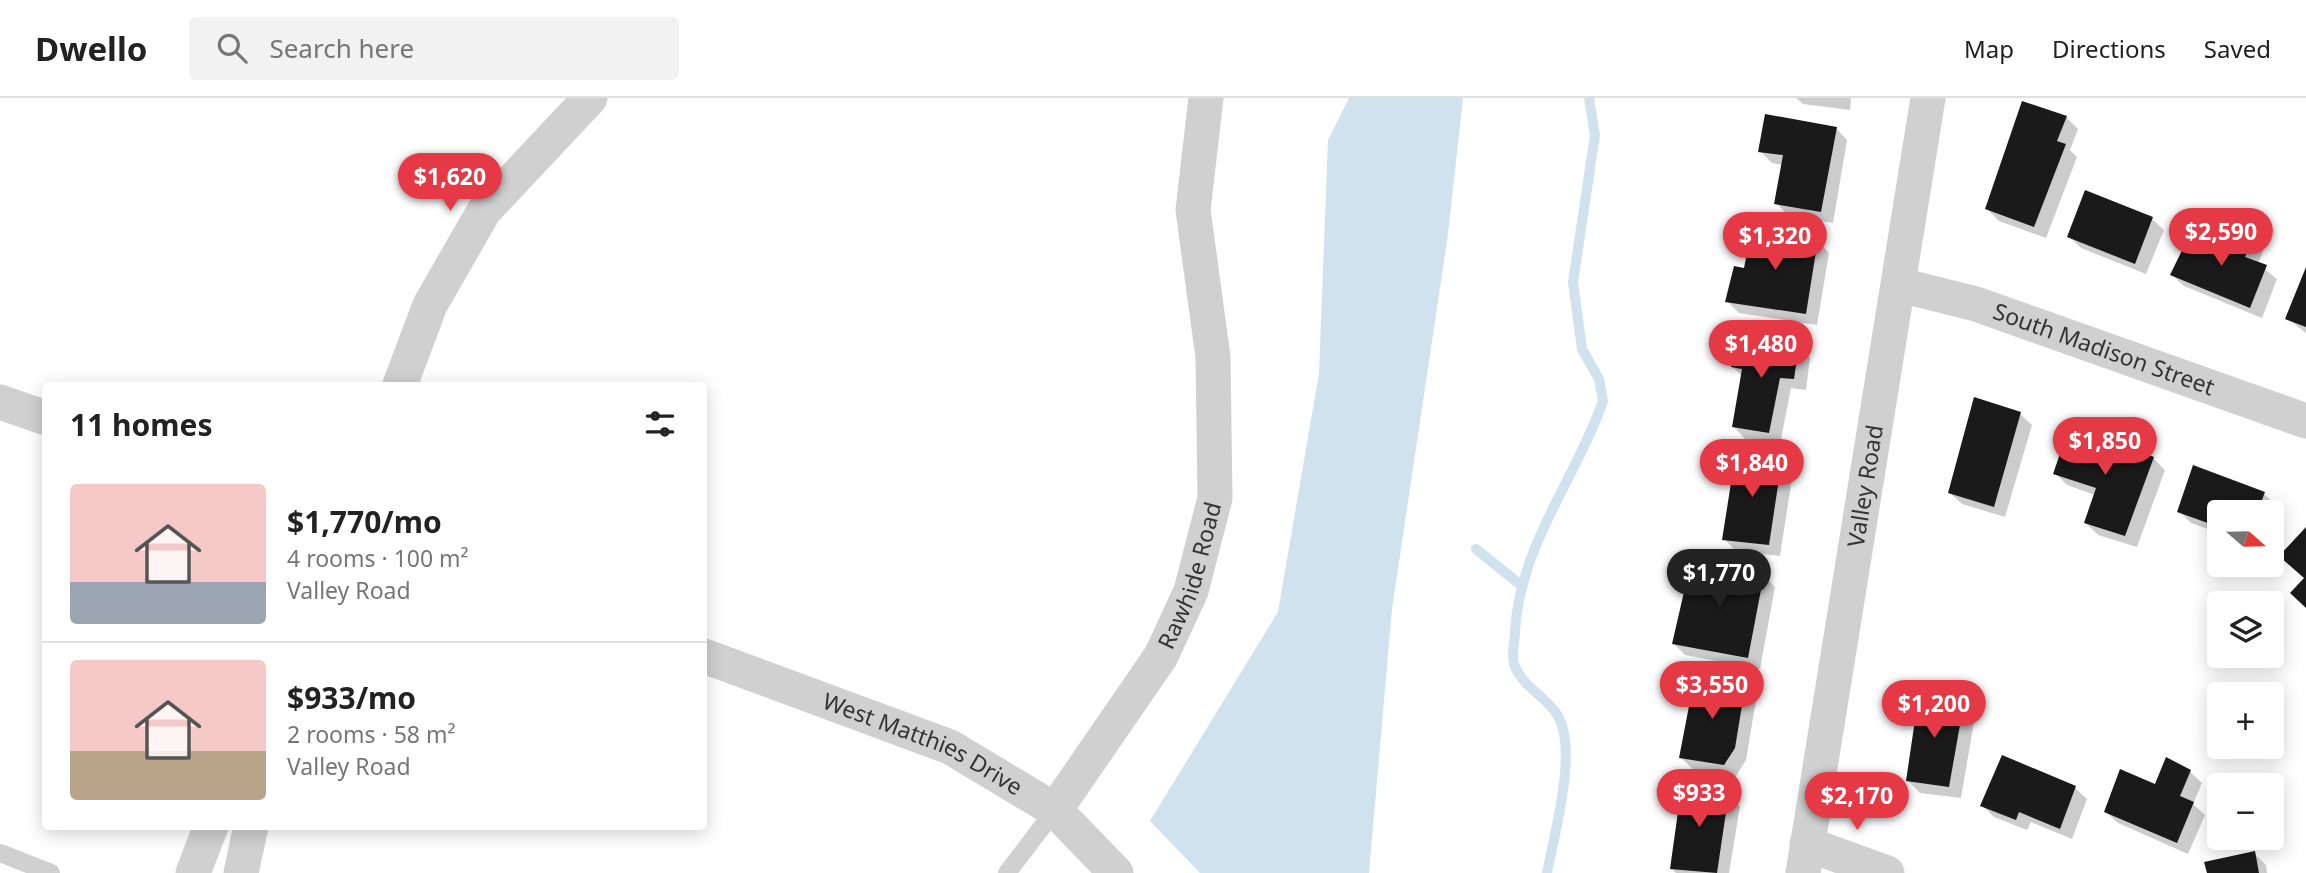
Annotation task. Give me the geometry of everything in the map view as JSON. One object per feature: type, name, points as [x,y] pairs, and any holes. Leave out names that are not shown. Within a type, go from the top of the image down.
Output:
[{"type":"street","points":[[401,382],[430,305],[484,211],[590,98]]},
{"type":"street","name":"Rawhide Road","points":[[1055,810],[1161,656],[1191,591],[1215,498],[1213,357],[1193,210],[1206,98]]},
{"type":"street","name":"Valley Road","points":[[1805,859],[1900,285],[1928,98]]},
{"type":"street","name":"South Madison Street","points":[[1900,285],[1976,304],[2306,421]]},
{"type":"street","points":[[0,402],[42,417]]},
{"type":"street","name":"West Matthies Drive","points":[[707,657],[950,747],[1055,810],[1116,873]]},
{"type":"street","points":[[193,873],[209,830]]},
{"type":"street","points":[[241,873],[250,830]]},
{"type":"street","points":[[1805,859],[1887,873]]},
{"type":"lane","points":[[1007,873],[1055,810]]},
{"type":"lane","points":[[0,853],[51,873]]},
{"type":"water","points":[[1349,98],[1463,98],[1448,234],[1392,609],[1369,873],[1200,873],[1150,821],[1278,612],[1319,373],[1328,140]]},
{"type":"building","points":[[2022,101],[2067,116],[2057,141],[2066,144],[2034,227],[1985,209]]},
{"type":"building","points":[[1765,114],[1837,127],[1821,212],[1774,204],[1783,155],[1758,152]]},
{"type":"building","points":[[2085,190],[2153,217],[2135,264],[2067,237]]},
{"type":"building","points":[[1753,225],[1818,239],[1806,314],[1725,302],[1734,266],[1744,268]]},
{"type":"building","points":[[2231,229],[2253,238],[2245,257],[2267,265],[2250,308],[2170,275],[2190,234],[2223,247]]},
{"type":"building","points":[[2306,267],[2306,327],[2285,319]]},
{"type":"building","points":[[1737,336],[1799,345],[1794,379],[1780,378],[1769,433],[1732,427],[1742,369],[1731,367]]},
{"type":"building","points":[[1974,397],[2021,412],[1994,507],[1948,493]]},
{"type":"building","points":[[2070,425],[2154,457],[2125,536],[2084,523],[2096,488],[2053,474]]},
{"type":"building","points":[[1736,451],[1782,459],[1769,545],[1722,540]]},
{"type":"building","points":[[2193,465],[2265,492],[2262,500],[2207,500],[2207,523],[2177,512]]},
{"type":"building","points":[[2306,527],[2306,608],[2290,593],[2304,578],[2284,560],[2284,551]]},
{"type":"building","points":[[1692,557],[1764,574],[1748,658],[1672,644]]},
{"type":"building","points":[[1695,675],[1745,687],[1735,748],[1724,765],[1679,758]]},
{"type":"building","points":[[1919,693],[1964,702],[1949,787],[1906,781]]},
{"type":"building","points":[[2002,755],[2076,786],[2060,829],[2019,812],[2016,820],[1980,806]]},
{"type":"building","points":[[2166,757],[2191,770],[2180,796],[2194,802],[2177,843],[2104,812],[2120,769],[2155,784]]},
{"type":"building","points":[[1682,783],[1729,792],[1717,873],[1670,869]]},
{"type":"building","points":[[2255,851],[2259,873],[2207,873],[2204,862]]},
{"type":"waterway","points":[[1547,873],[1563,793],[1566,750],[1564,731],[1553,709],[1518,672],[1513,652],[1519,600],[1527,570],[1603,401],[1599,379],[1582,349],[1573,282],[1595,135],[1589,98]]},
{"type":"waterway","points":[[1476,549],[1522,586]]}]
